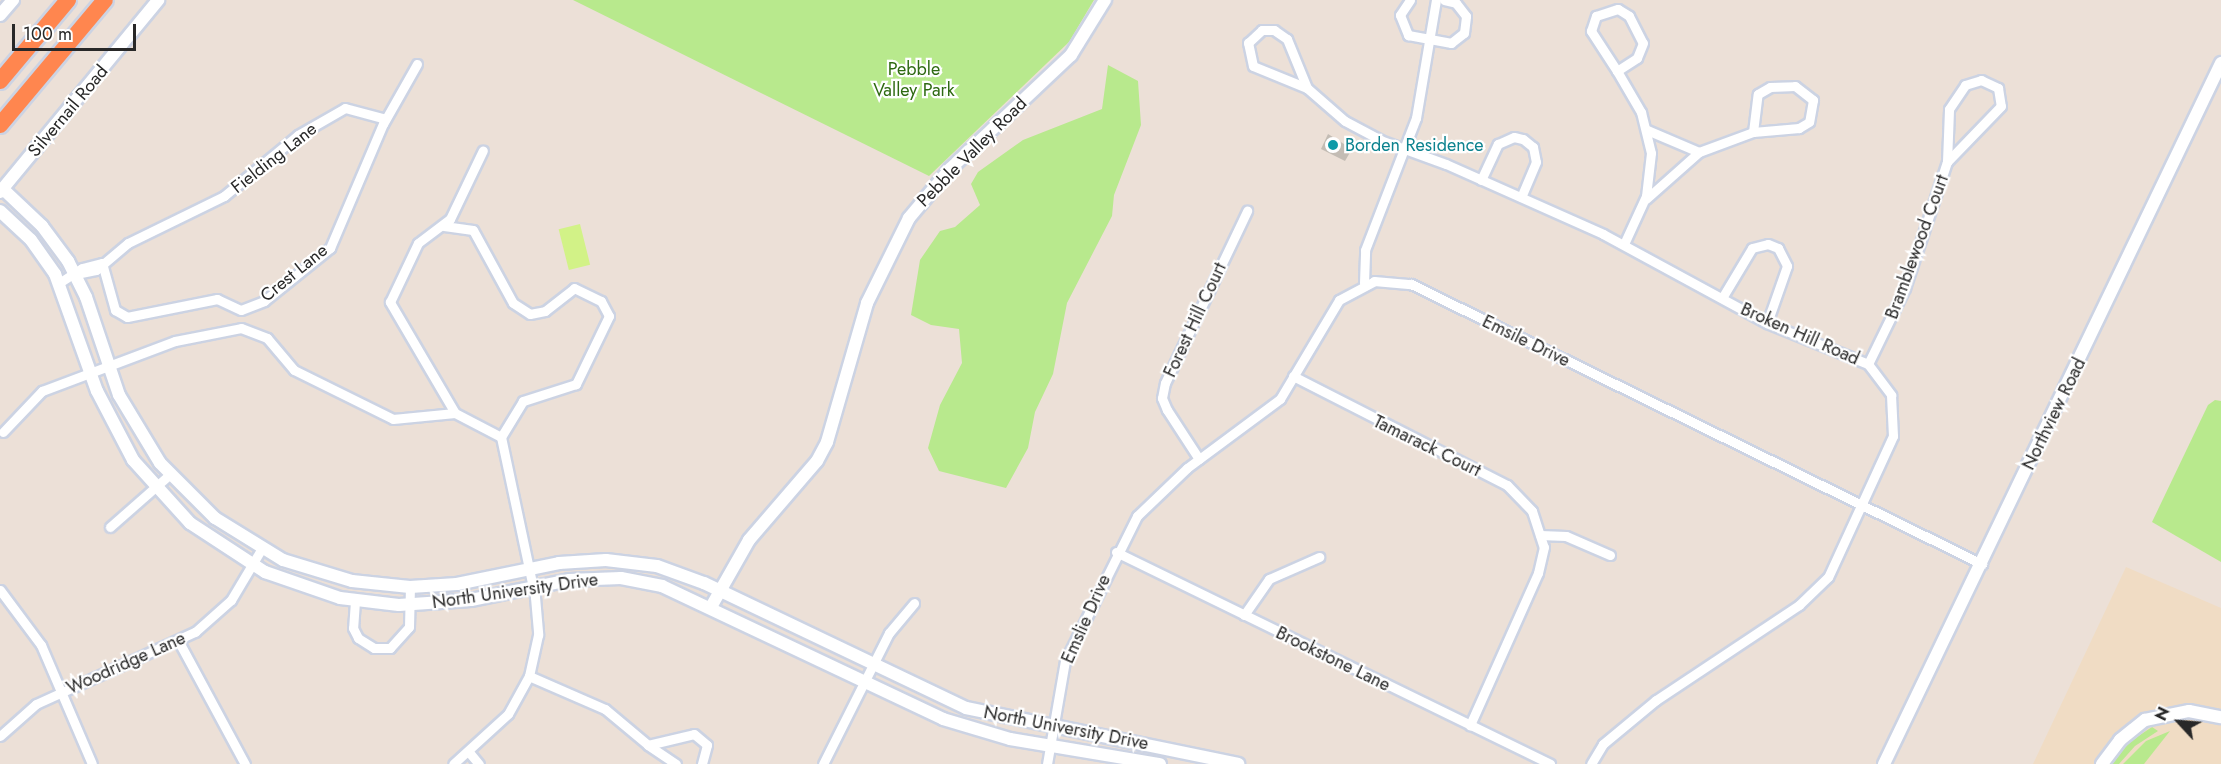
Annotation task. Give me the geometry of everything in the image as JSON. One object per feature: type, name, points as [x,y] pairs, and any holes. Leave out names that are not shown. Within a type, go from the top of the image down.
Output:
[{"type":"highway","points":[[0,81],[68,0]]},
{"type":"highway","points":[[0,125],[105,0]]},
{"type":"street","points":[[0,15],[13,0]]},
{"type":"street","name":"Silvernail Road","points":[[2,190],[158,0]]},
{"type":"street","name":"Pebble Valley Road","points":[[711,607],[768,513],[820,455],[877,278],[909,218],[950,169],[1071,55],[1105,0]]},
{"type":"street","points":[[1410,0],[1402,11],[1402,28],[1411,37],[1429,42],[1451,43],[1466,27],[1461,7],[1444,0]]},
{"type":"street","points":[[1199,459],[1280,399],[1339,300],[1364,283],[1365,250],[1407,150],[1436,0]]},
{"type":"street","points":[[1617,71],[1637,57],[1642,38],[1626,13],[1609,9],[1593,19],[1592,35],[1617,71],[1647,130],[1651,162],[1644,200],[1623,244]]},
{"type":"street","points":[[1271,29],[1285,36],[1307,88],[1253,66],[1247,52],[1252,36],[1271,29]]},
{"type":"street","name":"Northview Road","points":[[1884,764],[2221,63]]},
{"type":"street","name":"Crest Lane","points":[[102,263],[115,310],[127,317],[217,299],[241,310],[264,301],[330,248],[386,119],[417,64]]},
{"type":"street","name":"Bramblewood Court","points":[[1868,364],[1898,306],[1947,162],[1946,121],[1954,98],[1969,82],[1988,82],[2000,94],[1998,114],[1947,162]]},
{"type":"street","points":[[1644,200],[1699,152],[1753,132],[1804,126],[1814,112],[1811,96],[1795,86],[1762,90],[1754,100],[1753,132]]},
{"type":"street","name":"Broken Hill Road","points":[[1307,88],[1361,131],[1521,197],[1623,244],[1767,323],[1868,364],[1887,386],[1895,424],[1828,577],[1799,605],[1656,700],[1604,744],[1591,764]]},
{"type":"street","name":"Fielding Lane","points":[[59,283],[94,262],[102,263],[128,243],[224,196],[298,135],[345,108],[386,119]]},
{"type":"street","points":[[1647,130],[1699,152]]},
{"type":"street","points":[[1481,180],[1498,144],[1514,137],[1523,139],[1533,147],[1536,162],[1521,197]]},
{"type":"street","points":[[455,413],[390,302],[418,243],[444,226],[483,150]]},
{"type":"street","name":"North University Drive","points":[[2,190],[42,226],[76,274],[107,366],[132,422],[170,475],[216,518],[262,549],[323,574],[410,587],[457,584],[529,568],[586,561],[633,562],[657,566],[720,591],[872,666],[966,708],[1053,728],[1179,748],[1238,764]]},
{"type":"street","name":"North University Drive","points":[[0,211],[31,240],[59,283],[90,372],[119,438],[156,488],[190,523],[253,566],[316,592],[355,601],[411,605],[471,600],[569,580],[628,579],[662,586],[711,607],[864,682],[978,731],[1050,746],[1160,764]]},
{"type":"street","name":"Forest Hill Court","points":[[1199,459],[1167,410],[1162,398],[1165,383],[1247,211]]},
{"type":"street","points":[[3,432],[42,391],[203,333],[241,328],[267,338],[294,370],[393,419],[455,413],[501,436],[523,401],[576,384],[609,316],[601,301],[574,288],[545,311],[530,315],[513,303],[473,230],[444,226]]},
{"type":"street","points":[[1722,298],[1752,248],[1768,244],[1778,248],[1787,266],[1767,323]]},
{"type":"street","name":"Emsile Drive","points":[[1364,283],[1411,284],[1858,507],[1982,564]]},
{"type":"street","name":"Tamarack Court","points":[[1293,376],[1507,485],[1532,511],[1544,548],[1538,573],[1470,725]]},
{"type":"street","name":"North University Drive","points":[[501,436],[529,568]]},
{"type":"street","name":"Emslie Drive","points":[[1047,764],[1065,661],[1116,552],[1137,516],[1199,459]]},
{"type":"street","points":[[110,527],[170,475]]},
{"type":"street","points":[[1540,535],[1566,536],[1610,555]]},
{"type":"street","name":"Woodridge Lane","points":[[0,736],[26,712],[64,691],[179,642],[221,610],[253,566],[262,549]]},
{"type":"street","name":"Brookstone Lane","points":[[1116,552],[1550,764]]},
{"type":"street","points":[[1244,615],[1269,579],[1319,557]]},
{"type":"street","points":[[453,764],[508,714],[529,676],[538,635],[529,568]]},
{"type":"street","points":[[355,601],[353,628],[358,638],[382,649],[401,640],[411,605],[410,587]]},
{"type":"street","points":[[0,590],[41,645],[64,691],[93,764]]},
{"type":"street","points":[[823,764],[894,624],[914,603]]},
{"type":"street","points":[[179,642],[245,764]]},
{"type":"street","points":[[529,676],[605,709],[648,746],[676,764]]},
{"type":"street","points":[[2102,764],[2120,740],[2145,720],[2190,711],[2221,717]]},
{"type":"street","points":[[648,746],[694,734],[707,745],[702,764]]},
{"type":"street","points":[[468,751],[479,764]]},
{"type":"shaded area","points":[[2126,567],[2221,608],[2221,764],[2033,764]]},
{"type":"green space","name":"Pebble Valley Park","points":[[573,0],[1094,0],[1069,42],[929,176]]},
{"type":"green space","points":[[1108,65],[1138,81],[1141,125],[1114,195],[1112,216],[1067,303],[1053,374],[1035,412],[1028,448],[1006,488],[939,471],[928,448],[940,405],[962,363],[959,329],[931,325],[911,315],[920,260],[940,231],[955,227],[980,205],[971,184],[978,172],[1023,140],[1102,109]]},
{"type":"green space","points":[[580,224],[590,265],[569,270],[559,229]]},
{"type":"green space","points":[[2215,400],[2221,401],[2221,562],[2152,522],[2208,405]]},
{"type":"green space","points":[[2152,727],[2158,731],[2135,746],[2119,764],[2111,764],[2128,743]]},
{"type":"green space","points":[[2170,731],[2144,764],[2123,764],[2146,741]]},
{"type":"building","name":"Borden Residence","points":[[1328,134],[1352,149],[1345,161],[1321,149]]},
{"type":"place","name":"Borden Residence","points":[[1333,145]]}]
